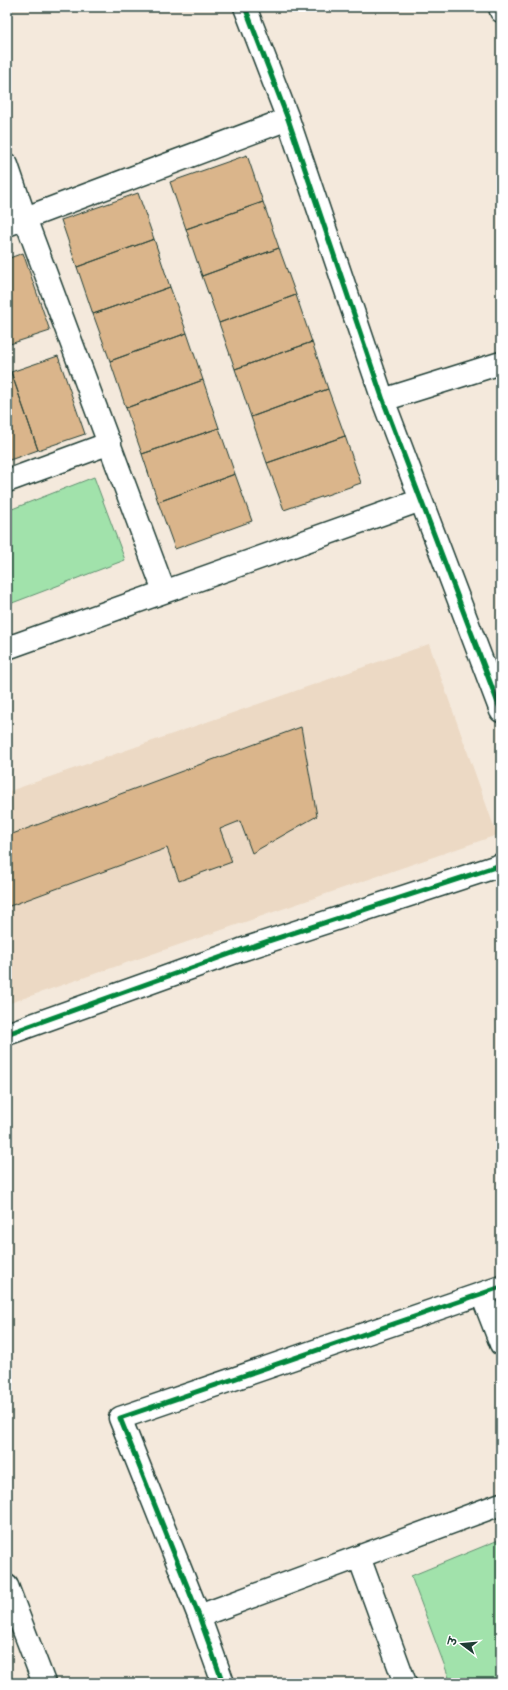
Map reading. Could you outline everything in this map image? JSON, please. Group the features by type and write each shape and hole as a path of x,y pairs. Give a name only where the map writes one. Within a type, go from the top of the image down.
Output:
{"street":[{"path":"245,7 288,120 383,400 501,711"},
{"path":"500,7 501,11"},
{"path":"16,222 288,120"},
{"path":"7,165 16,222 110,443 164,591"},
{"path":"383,400 501,363"},
{"path":"7,481 110,443"},
{"path":"7,648 421,500"},
{"path":"7,1034 241,950 501,865"},
{"path":"223,1683 199,1616 120,1418 492,1291 501,1344"},
{"path":"199,1616 501,1504"},
{"path":"359,1557 405,1683"},
{"path":"7,1586 44,1683"}],"shaded area":[{"path":"429,644 497,835 7,1004 7,792"}],"green space":[{"path":"94,477 125,560 7,605 7,511"},
{"path":"501,1539 501,1683 451,1683 411,1576"}],"building":[{"path":"247,155 263,202 186,229 170,182"},
{"path":"138,193 154,239 77,267 61,220"},
{"path":"263,202 279,248 202,276 186,229"},
{"path":"154,239 170,287 93,314 77,267"},
{"path":"279,248 296,295 219,323 202,276"},
{"path":"23,253 50,331 7,345 7,259"},
{"path":"170,287 187,333 110,361 93,314"},
{"path":"296,295 312,342 235,369 219,323"},
{"path":"187,333 203,380 126,408 110,361"},
{"path":"312,342 328,389 251,417 235,369"},
{"path":"58,356 85,434 38,450 11,372"},
{"path":"11,372 38,450 7,461 7,374"},
{"path":"203,380 219,428 142,454 126,408"},
{"path":"328,389 345,436 267,463 251,417"},
{"path":"219,428 235,474 158,502 142,454"},
{"path":"345,436 361,483 284,510 267,463"},
{"path":"235,474 252,521 175,549 158,502"},
{"path":"301,727 317,816 252,853 240,821 220,829 232,862 179,881 167,848 7,907 7,836"}],"cycle path":[{"path":"245,7 288,119 383,400 501,711"},
{"path":"7,1034 241,950 501,865"},
{"path":"223,1683 199,1616 120,1418 501,1287"}]}
